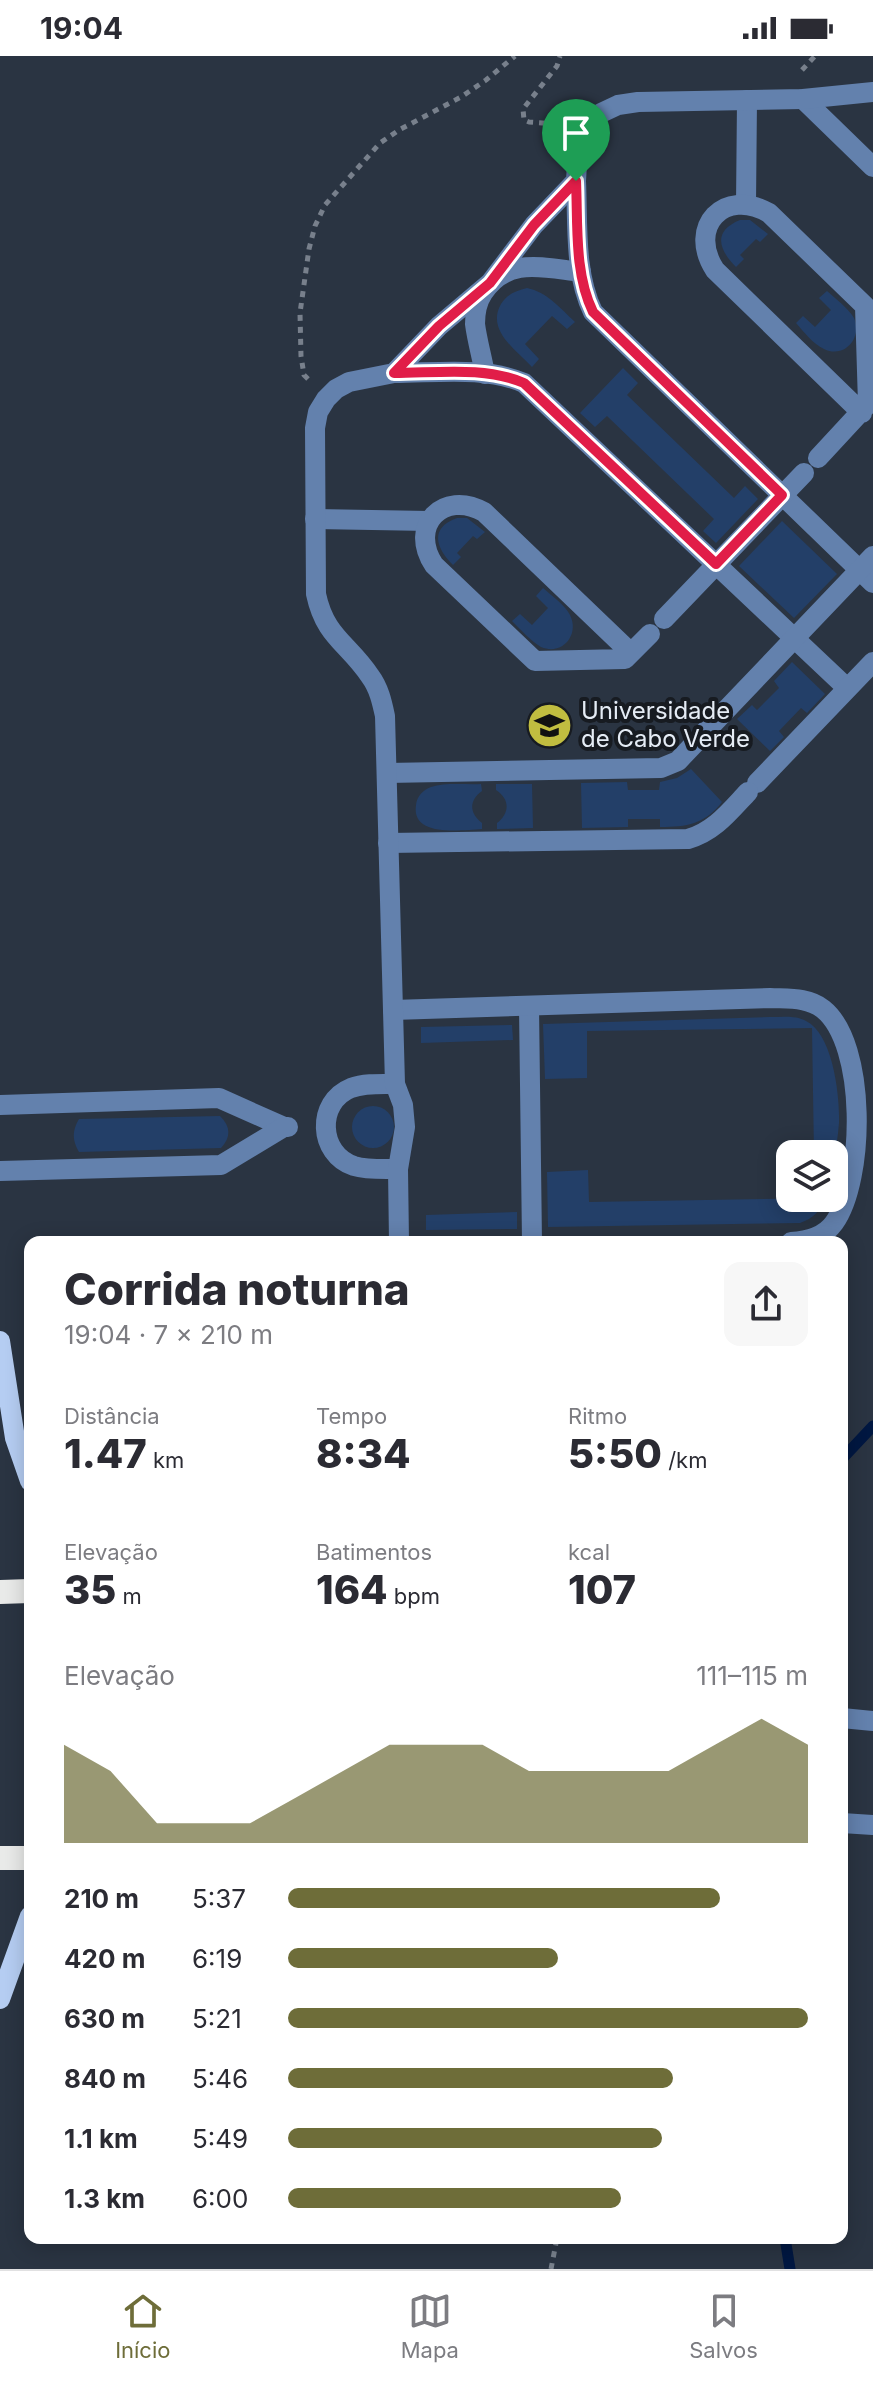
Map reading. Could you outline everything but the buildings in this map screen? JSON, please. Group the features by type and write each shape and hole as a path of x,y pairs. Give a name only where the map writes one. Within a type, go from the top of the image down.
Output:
{"highway":[{"path":"0,1592 24,1591"},
{"path":"0,1858 24,1858"}],"main road":[{"path":"0,1341 15,1438 24,1464"},
{"path":"0,1999 24,1933"}],"street":[{"path":"387,773 661,768 678,761 794,640 869,570 782,495 593,312 584,294 581,272 576,181 578,147 585,127 601,113 618,105 803,99 873,92"},
{"path":"803,99 873,167"},
{"path":"746,204 747,100"},
{"path":"485,374 475,321 478,300 534,225 576,181"},
{"path":"631,653 484,512 471,505 455,503 440,509 429,521 424,537 426,553 434,565 535,661 625,659 631,653 657,626 782,495 862,413 868,404 865,306 769,213 755,205 738,203 722,210 709,222 704,239 706,256 715,270 862,413"},
{"path":"394,373 439,326 506,271 527,266 581,272"},
{"path":"399,1236 398,1169 405,1127 403,1105 395,1084 385,716 381,696 372,678 330,631 316,594 315,428 318,412 326,399 349,382 394,373 485,374 507,376 524,383 847,688"},
{"path":"315,519 429,521"},
{"path":"388,843 688,839 702,836 873,662"},
{"path":"393,1010 770,998 810,1001 834,1020 845,1042 865,1125 843,1206 834,1224 818,1236"},
{"path":"529,1006 532,1236"},
{"path":"395,1084 364,1085 341,1094 332,1103 325,1127 333,1152 343,1161 355,1167 398,1169"},
{"path":"0,1105 219,1098 291,1127 325,1127"},
{"path":"0,1171 221,1165 291,1127"},
{"path":"848,1719 873,1721"},
{"path":"848,1823 873,1825"}],"path":[{"path":"326,399 304,375 300,313 309,249 325,205 380,143 461,97 515,56"},
{"path":"560,56 557,66 523,109 524,120 585,127"},
{"path":"551,2269 556,2244"}],"shaded area":[{"path":"740,220 750,220 768,234 760,242 756,239 740,255 744,259 736,267 725,254 721,241 725,229"},
{"path":"527,288 547,297 575,322 567,329 552,316 525,344 539,359 532,367 505,339 497,322 497,313 503,301 512,293"},
{"path":"827,291 849,311 856,325 850,345 838,351 820,347 796,323 803,316 815,327 831,310 819,298"},
{"path":"623,368 638,383 627,395 734,498 745,486 758,499 716,543 703,531 714,519 607,416 595,427 580,413"},
{"path":"457,518 467,518 485,532 477,539 473,536 457,553 461,557 453,565 438,539 442,527"},
{"path":"782,521 837,574 794,618 739,566"},
{"path":"543,588 565,608 572,622 571,636 556,649 541,647 512,621 520,614 532,625 548,608 536,596"},
{"path":"792,662 825,694 807,713 801,708 779,731 784,737 770,751 737,719 752,705 757,710 779,688 774,681"},
{"path":"691,769 722,802 702,820 687,825 660,827 660,819 628,819 628,827 582,828 581,783 627,782 628,790 659,790 660,782 677,778"},
{"path":"481,784 482,791 472,807 482,823 482,829 440,830 421,823 416,805 428,788"},
{"path":"496,784 532,784 533,828 497,829 507,806 496,790"},
{"path":"802,1019 815,1028 829,1052 838,1098 837,1140 814,1140 812,1028 587,1031 587,1078 545,1079 543,1024"},
{"path":"512,1025 513,1040 421,1043 421,1027"},
{"path":"373,1106 388,1112 394,1127 388,1142 373,1148 358,1142 352,1127 358,1112"},
{"path":"220,1116 228,1132 221,1148 79,1152 74,1139 79,1119"},
{"path":"588,1170 589,1202 776,1199 776,1212 817,1212 800,1223 548,1227 547,1172"},
{"path":"517,1212 517,1229 426,1230 426,1215"}],"waterway":[{"path":"848,1453 873,1426"},
{"path":"786,2244 790,2269"}],"place":[{"name":"Universidade de Cabo Verde","path":"550,725"}],"route":[{"path":"576,181 581,272 584,294 593,312 782,495 716,564 524,383 507,376 485,374 394,373 439,326 490,283 534,225 576,181"}]}
